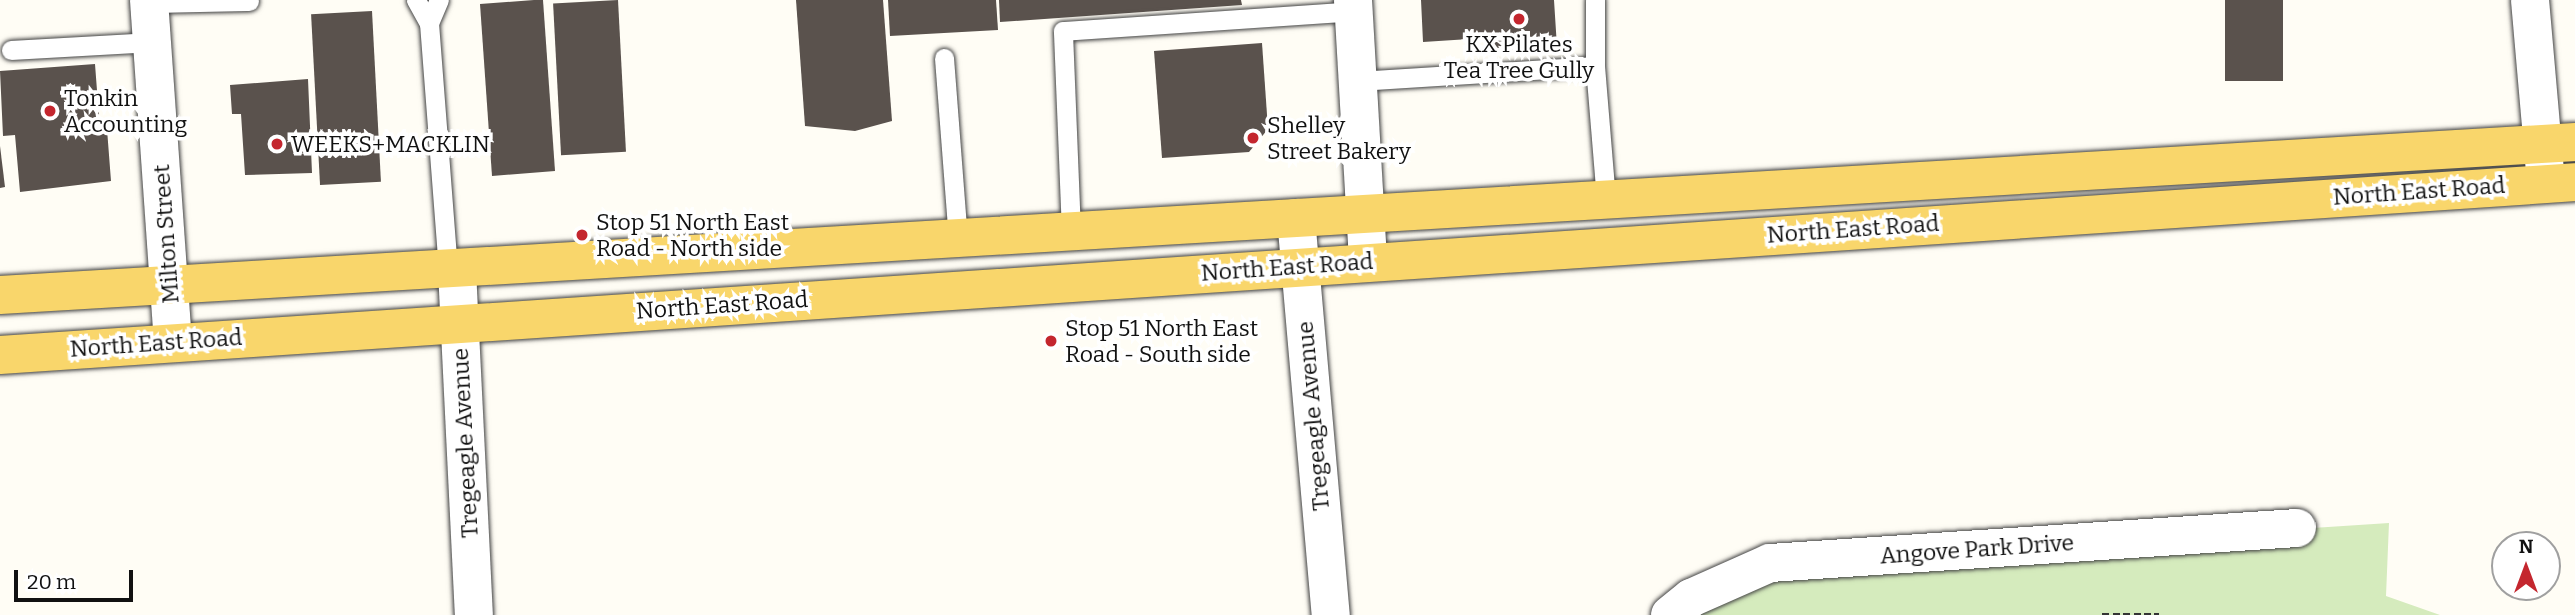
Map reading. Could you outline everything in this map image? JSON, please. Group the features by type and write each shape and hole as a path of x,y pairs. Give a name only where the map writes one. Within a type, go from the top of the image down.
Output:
{"main road":[{"name":"North East Road","path":"0,295 452,270 2559,141"},
{"name":"North East Road","path":"0,355 2561,182"}],"street":[{"path":"2530,0 2559,141 2561,182"},
{"name":"Milton Street","path":"149,2 173,342"},
{"path":"1353,5 1368,214 1368,261"},
{"name":"Tregeagle Avenue","path":"1296,218 1331,615"},
{"name":"Tregeagle Avenue","path":"452,270 460,323 474,615"},
{"name":"Angove Park Drive","path":"1670,615 1691,598 1770,563 2297,527"}],"lane":[{"path":"416,0 429,23 452,270"},
{"path":"429,23 439,0"},
{"path":"1595,0 1595,66 1606,199"},
{"path":"149,2 249,1"},
{"path":"1071,232 1063,31 1353,5"},
{"path":"11,50 152,42"},
{"path":"944,58 958,239"},
{"path":"1359,81 1595,66"}],"path":[{"path":"2102,615 2159,615"}],"green space":[{"path":"2389,523 2386,596 2440,615 1670,615 1770,563"}],"building":[{"path":"543,0 555,171 492,176 480,4"},
{"path":"618,0 626,152 561,155 553,3"},
{"path":"796,0 883,0 892,121 855,131 805,126"},
{"path":"888,0 996,0 998,30 890,36"},
{"path":"999,0 1241,0 1242,5 1000,22"},
{"path":"1421,0 1554,0 1557,47 1485,51 1485,38 1423,42"},
{"path":"2225,0 2283,0 2283,81 2225,81"},
{"path":"372,11 381,182 320,185 311,14"},
{"path":"1262,43 1268,129 1249,152 1162,158 1154,51"},
{"name":"Tonkin Accounting","path":"95,64 100,130 107,129 111,181 20,192 15,135 3,136 0,71"},
{"name":"WEEKS+MACKLIN","path":"308,79 312,173 245,175 241,114 232,114 230,85"},
{"path":"0,146 5,187 0,188"}],"place":[{"name":"KX Pilates Tea Tree Gully","path":"1519,19"},
{"name":"Tonkin Accounting","path":"50,111"},
{"name":"Shelley Street Bakery","path":"1253,138"},
{"name":"WEEKS+MACKLIN","path":"277,144"},
{"name":"Stop 51 North East Road - North side","path":"582,235"},
{"name":"Stop 51 North East Road - South side","path":"1051,341"}]}
